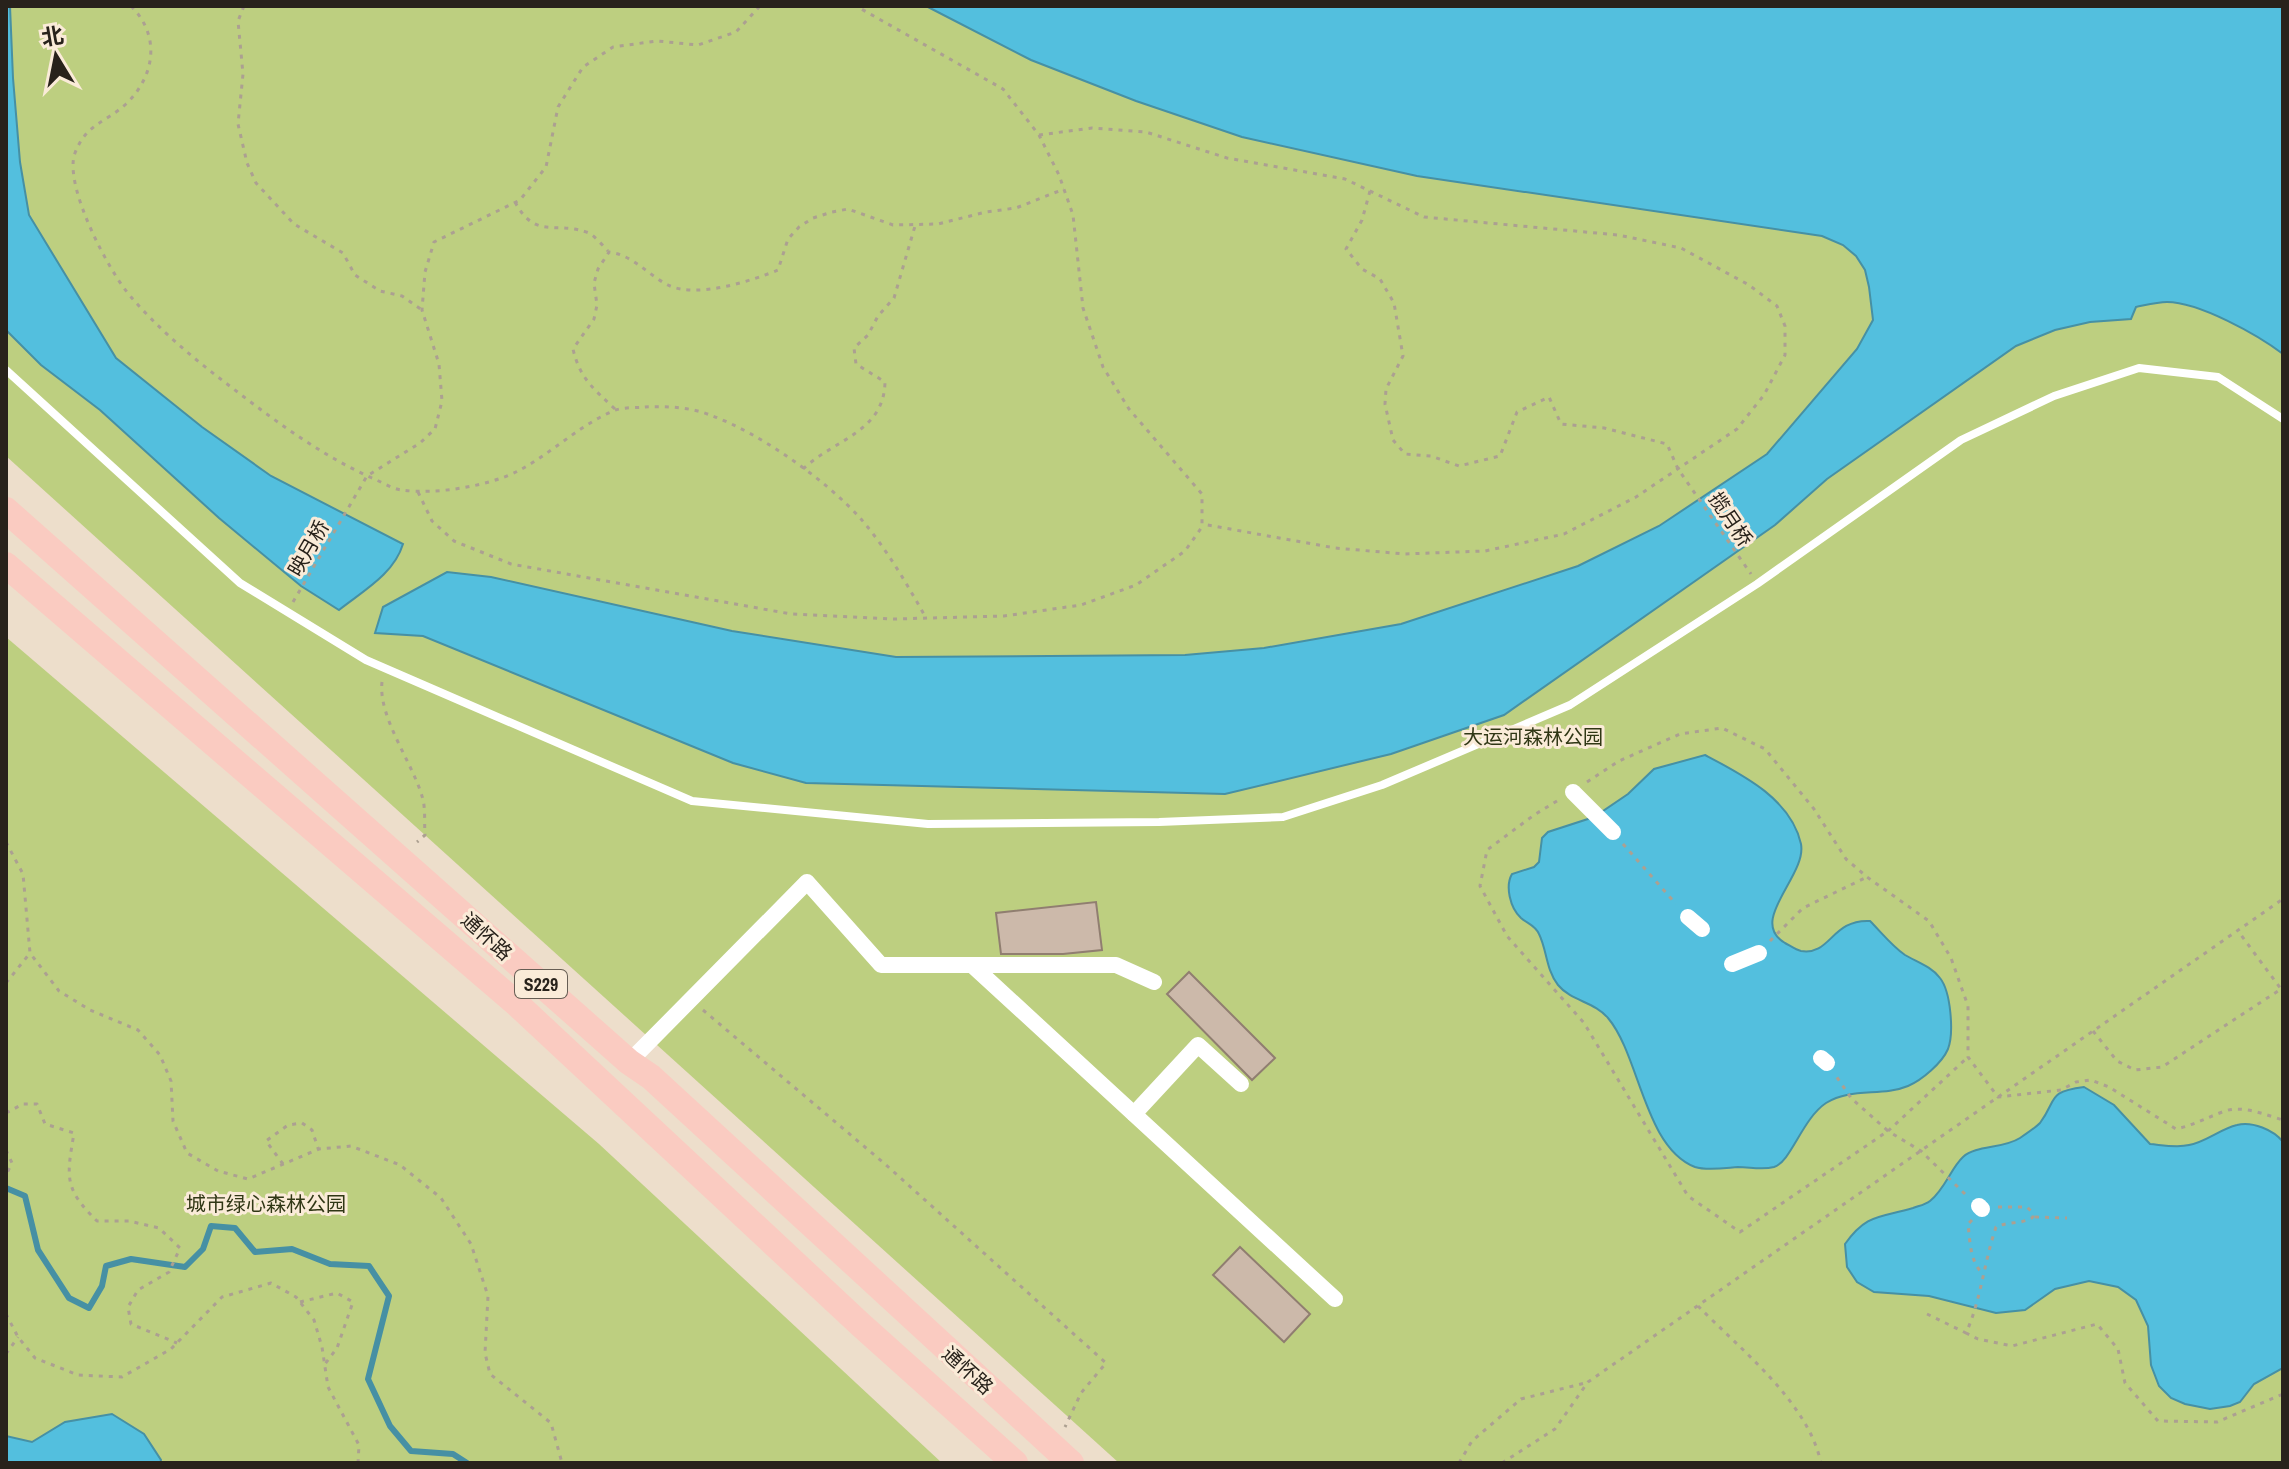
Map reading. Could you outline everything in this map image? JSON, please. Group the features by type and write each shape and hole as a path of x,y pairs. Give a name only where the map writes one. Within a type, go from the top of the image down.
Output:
{"main road":[{"name":"通怀路","path":"6,510 629,1062 651,1077 1063,1456"},
{"name":"通怀路","path":"6,565 518,1005 861,1325 1015,1463"}],"street":[{"path":"1573,792 1613,832"},
{"path":"629,1062 807,882 881,965 1116,965 1154,982"},
{"path":"1688,917 1702,929"},
{"path":"1732,964 1759,953"},
{"path":"972,965 1335,1299"},
{"path":"1134,1114 1198,1045 1241,1084"}],"lane":[{"path":"6,370 240,583 366,660 692,801 928,824 1159,822 1283,817 1382,785 1570,705 1757,584 1961,440 2054,396 2139,368 2218,377 2283,419"}],"path":[{"path":"131,6 140,14 153,46 147,77 126,104 86,131 73,156 74,185 88,226 128,294 162,329 215,375 291,431 367,476 398,490 418,492 470,487 518,471 615,409 668,406 708,414 750,433 829,487 862,521 927,618"},
{"path":"244,6 238,21 243,74 238,124 256,183 294,224 343,253 355,275 380,291 402,296 422,310"},
{"path":"367,476 420,443 435,429 442,401 439,364 422,310 425,272 434,242 520,200 546,167 558,107 583,67 613,47 657,41 698,45 736,32 760,6"},
{"path":"418,492 432,521 454,541 511,564 791,614 894,619 1004,616 1081,605 1136,585 1185,551 1202,524 1202,494 1129,409 1103,367 1083,308 1073,215 1039,135 1003,89 856,6"},
{"path":"1039,135 1092,128 1146,132 1227,158 1345,179 1424,217 1618,235 1681,248 1749,285 1777,306 1785,326 1785,355 1764,395 1737,429 1636,497 1564,534 1485,551 1405,554 1335,548 1202,524"},
{"path":"515,202 522,215 533,225 592,234 609,252 622,253 670,287 690,289 739,283 778,270 788,239 799,227 813,218 832,212 848,209 893,225 938,224 1016,208 1064,189"},
{"name":"揽月桥","path":"1370,191 1362,220 1346,249 1362,269 1380,279 1394,303 1403,356 1386,389 1385,404 1393,440 1405,454 1431,456 1459,466 1500,456 1517,412 1549,397 1561,424 1618,431 1667,444 1678,469 1748,569"},
{"path":"803,469 820,454 872,421 885,400 885,382 856,364 854,348 868,335 878,316 894,298 915,226"},
{"path":"609,252 598,269 594,283 597,305 594,319 573,349 576,361 591,387 615,409"},
{"name":"映月桥","path":"293,603 367,476"},
{"path":"384,667 381,689 389,718 423,798 425,835 400,859"},
{"path":"1613,832 1688,917"},
{"path":"6,842 23,874 30,953 59,991 90,1010 138,1030 160,1055 171,1081 173,1121 187,1153 218,1171 248,1179 319,1149 351,1146 400,1165 441,1198 471,1244 488,1296 485,1353 490,1374 551,1423 562,1463"},
{"path":"1779,933 1803,908 1867,877"},
{"path":"1502,1463 1555,1429 1588,1382 2283,899"},
{"path":"2093,1031 2117,1061 2135,1070 2162,1067 2282,991 2238,931"},
{"path":"6,983 30,953"},
{"path":"691,1000 885,1164 1106,1363 1081,1393 1063,1456"},
{"path":"1888,1131 1968,1057"},
{"path":"1824,1060 1851,1098 1888,1131 1921,1151 1981,1207 2027,1207 2033,1217"},
{"path":"1998,1097 2061,1090 2076,1082 2091,1080 2109,1087 2176,1129 2229,1110 2249,1110 2283,1120"},
{"path":"6,1113 23,1104 37,1104 45,1124 74,1133 68,1170 75,1200 97,1221 129,1221 159,1228 180,1248 169,1272 138,1290 128,1307 131,1324 177,1343"},
{"path":"283,1164 266,1141 288,1125 302,1123 312,1130 319,1149"},
{"path":"6,1150 12,1163 6,1175"},
{"path":"1981,1207 1968,1224 1974,1262 1982,1273"},
{"path":"1966,1333 1975,1315 1982,1273 1996,1227 2033,1217 2067,1218"},
{"path":"6,1314 18,1337 35,1358 78,1375 122,1377 171,1349 222,1297 271,1283 296,1297 314,1320 328,1387 359,1445 358,1463"},
{"path":"300,1302 337,1293 353,1302 337,1348 324,1365"},
{"path":"1698,1306 1798,1408 1818,1448 1821,1463"},
{"path":"1927,1314 1978,1339 2012,1346 2097,1324 2118,1349 2125,1383 2158,1421 2217,1422 2283,1394"},
{"path":"6,1354 7,1348 18,1337"},
{"path":"1459,1463 1472,1441 1521,1399 1588,1382"}],"green space":[{"name":"大运河森林公园","path":"6,6 2283,6 2283,1463 1119,1463 6,456"},
{"name":"城市绿心森林公园","path":"6,637 599,1144 942,1463 6,1463"}],"water":[{"path":"6,6 10,6 20,162 29,215 116,358 202,427 271,476 403,544 399,555 385,573 339,610 301,586 219,518 100,410 41,365 6,330"},
{"path":"926,6 2283,6 2283,354 2244,329 2211,313 2167,302 2136,307 2131,319 2090,322 2055,330 2016,346 1827,479 1775,525 1504,715 1391,754 1225,794 806,783 733,763 423,636 375,633 383,607 447,572 491,577 732,631 896,657 1185,655 1264,648 1401,624 1578,566 1659,526 1767,454 1857,349 1873,320 1865,270 1856,256 1843,245 1822,236 1417,176 1242,137 1136,101 1031,60"},
{"path":"1705,755 1764,790 1796,828 1801,844 1800,857 1775,910 1772,923 1775,934 1797,950 1811,951 1847,926 1870,921 1905,955 1937,974 1944,984 1949,1002 1951,1033 1948,1049 1931,1070 1898,1089 1856,1093 1826,1103 1810,1119 1786,1157 1770,1168 1700,1168 1678,1156 1664,1141 1653,1121 1619,1034 1603,1013 1569,995 1558,985 1551,973 1542,940 1537,931 1517,914 1510,897 1512,874 1534,867 1539,862 1542,838 1548,832 1594,817 1628,794 1654,769"},
{"path":"2084,1087 2114,1105 2150,1144 2189,1145 2243,1124 2262,1128 2283,1142 2283,1368 2254,1384 2240,1402 2210,1409 2171,1398 2159,1386 2151,1365 2148,1326 2136,1300 2118,1287 2089,1281 2055,1289 2025,1310 1996,1313 1929,1296 1874,1292 1857,1282 1847,1267 1845,1244 1860,1227 1875,1218 1928,1202 1968,1153 2020,1138 2040,1123 2058,1094"},
{"path":"112,1414 144,1434 160,1463 6,1463 6,1436 32,1442 65,1422"}],"building":[{"path":"1096,902 1102,950 1063,954 1001,954 996,913"},
{"path":"1189,972 1275,1058 1252,1080 1167,994"},
{"path":"1240,1247 1310,1314 1284,1342 1213,1275"}],"waterway":[{"path":"6,1188 25,1196 38,1250 69,1298 89,1308 102,1286 106,1266 131,1259 185,1267 203,1249 211,1226 235,1228 255,1252 292,1249 330,1264 369,1266 389,1296 368,1379 390,1426 411,1451 453,1454 467,1463"}]}
